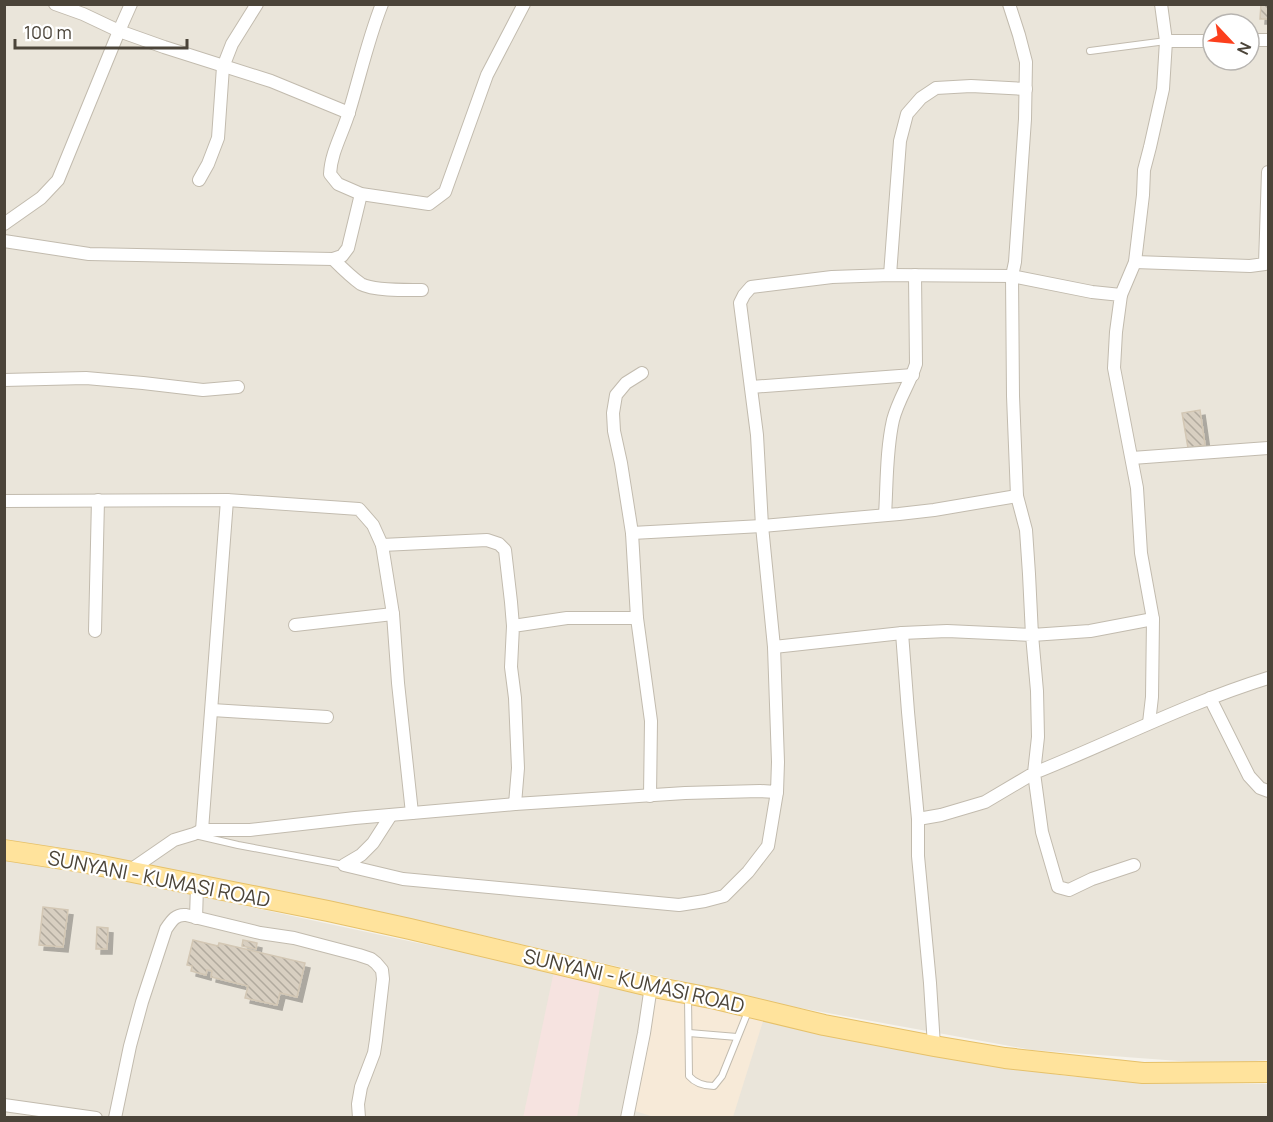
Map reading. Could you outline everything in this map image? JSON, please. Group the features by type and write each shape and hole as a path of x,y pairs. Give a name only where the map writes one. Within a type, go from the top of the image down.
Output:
{"main road":[{"name":"SUNYANI - KUMASI ROAD","path":"4,850 129,871 410,929 824,1025 934,1046 1005,1058 1143,1073 1269,1072"}],"street":[{"path":"55,4 119,31 271,81 349,113"},
{"path":"4,224 40,198 58,180 131,4"},
{"path":"199,180 218,138 223,67 232,44 257,4"},
{"path":"382,4 349,113 330,162 330,174 338,184 361,194 429,204 446,192 487,75 524,4"},
{"path":"1009,4 1026,62 1025,119 1015,262 1012,276 1013,396 1017,496 1026,530 1037,691 1038,737 1034,773 1042,832 1058,887 1069,890 1092,879 1134,865"},
{"path":"1149,723 1152,697 1153,620 1142,552 1137,488 1114,368 1121,295 1135,262 1144,170 1163,89 1166,42 1161,4"},
{"path":"1166,42 1201,41"},
{"path":"890,275 900,141 907,114 921,98 936,88 971,86 1026,89"},
{"path":"1135,262 1267,265 1269,172"},
{"path":"4,241 89,254 333,259 342,256 348,248 361,194"},
{"path":"333,259 364,285 397,290 422,290"},
{"path":"344,865 403,879 679,905 724,896 748,872 768,846 777,792 778,762 774,647 762,526 758,435 740,303 744,295 751,287 832,277 915,275 1012,276 1092,292 1121,295"},
{"path":"885,515 890,441 894,418 916,364 915,275"},
{"path":"642,373 626,383 616,395 614,431 632,533 637,618 651,721 650,796"},
{"path":"751,387 913,375"},
{"path":"4,380 86,378 203,390 238,387"},
{"path":"1132,458 1269,448"},
{"path":"632,533 762,526 885,515 934,510 1017,496"},
{"path":"95,631 98,500"},
{"path":"198,832 212,710 227,500"},
{"path":"4,501 227,500 359,509 373,525 382,545 393,614 412,813"},
{"path":"382,545 487,540 498,544 505,550 513,626 511,667 515,698 518,768 514,804"},
{"path":"295,625 393,614"},
{"path":"513,626 567,618 637,618"},
{"path":"774,647 902,633 947,631 1032,635 1090,631 1153,620"},
{"path":"902,633 934,1046"},
{"path":"918,819 985,802 1034,773 1210,698 1269,678"},
{"path":"1210,698 1249,776 1260,788 1269,791"},
{"path":"212,710 327,717"},
{"path":"129,871 174,840 198,832 250,830 391,814 686,792 777,792"},
{"path":"344,865 361,855 373,843 391,814"},
{"path":"196,918 197,886"},
{"path":"115,1118 130,1046 166,929 172,919 186,915 260,933 294,938 359,955 371,959 382,970 383,979 374,1053 361,1087 358,1104 359,1118"},
{"path":"627,1118 651,986"},
{"path":"4,1105 96,1118"}],"lane":[{"path":"1090,51 1166,42"},
{"path":"198,832 238,845 344,865"},
{"path":"688,994 689,1076 698,1083 710,1086 714,1086 722,1076 749,1007"},
{"path":"689,1033 737,1037"}],"shaded area":[{"path":"4,5 1268,5 1268,1060 1219,1064 1032,1050 789,1006 477,934 121,861 5,843"},
{"path":"4,858 110,877 630,986 892,1048 1066,1076 1182,1083 1268,1084 1268,1117 5,1117"},
{"path":"554,971 601,981 577,1117 523,1118"},
{"path":"657,993 764,1018 733,1117 654,1117 635,1111"}],"building":[{"path":"1261,4 1268,4 1268,19 1261,19"},
{"path":"1200,410 1205,445 1188,448 1182,413"},
{"path":"43,907 68,910 63,947 39,945"},
{"path":"97,927 108,928 107,949 96,949"},
{"path":"193,940 218,946 219,943 305,963 297,997 280,993 277,1005 245,998 248,986 211,977 212,971 207,970 206,975 191,971 192,966 187,965"},
{"path":"243,940 257,943 256,949 242,946"}]}
